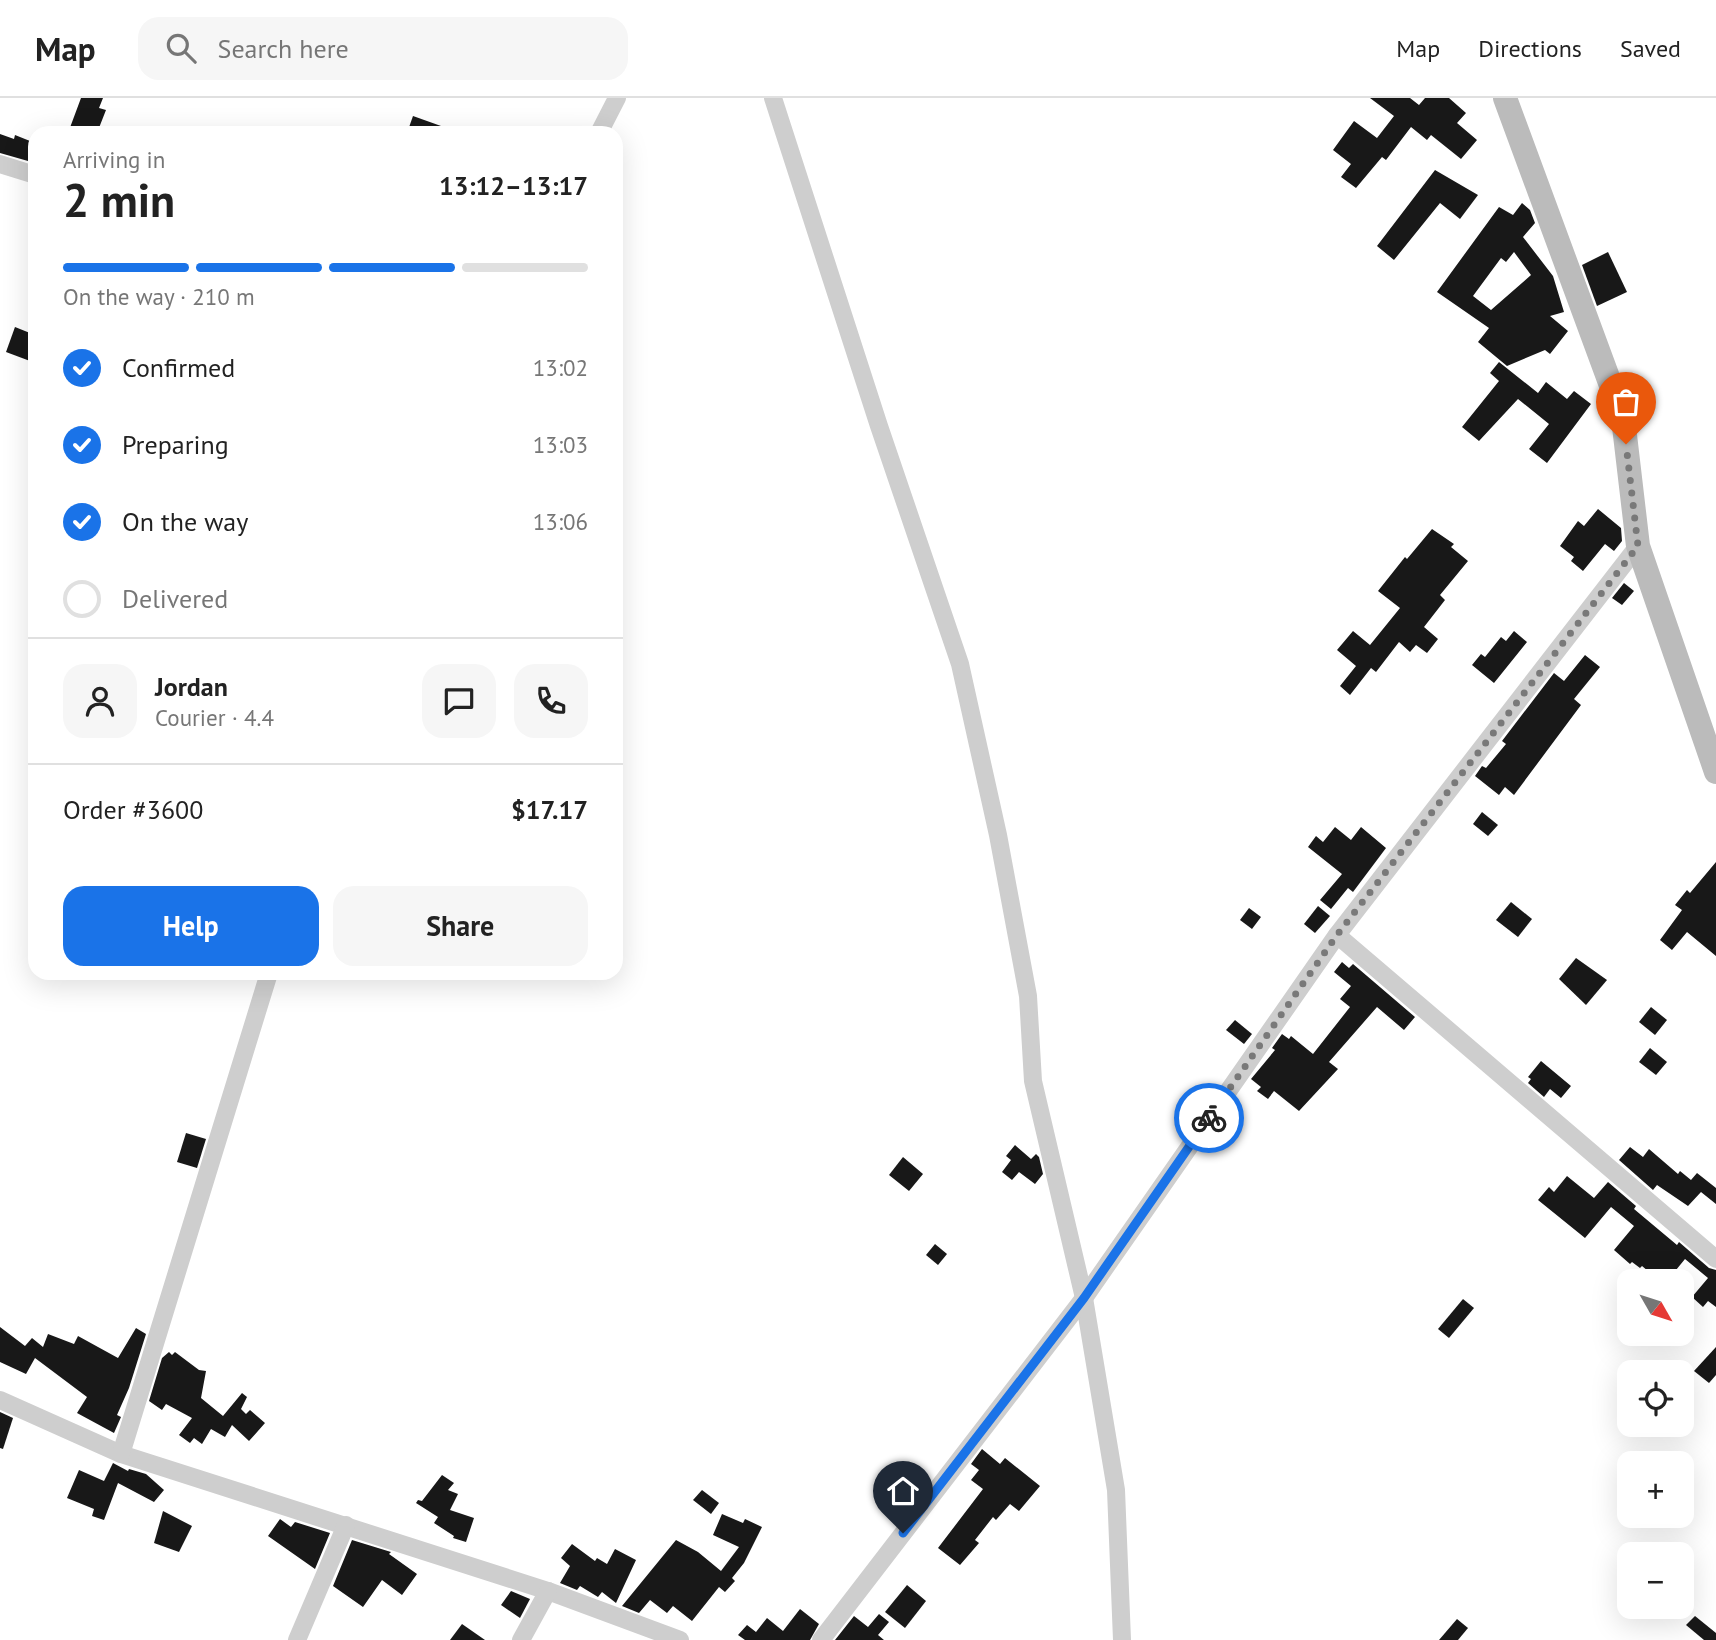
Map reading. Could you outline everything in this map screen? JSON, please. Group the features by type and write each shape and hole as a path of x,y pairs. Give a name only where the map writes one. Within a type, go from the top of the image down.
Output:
{"street":[{"path":"603,126 617,98"},
{"path":"773,98 878,426 960,664 998,835 1028,996 1033,1081 1084,1298 1116,1490 1122,1640"},
{"path":"1505,98 1623,418 1638,546 1716,772"},
{"path":"0,164 28,173"},
{"path":"821,1640 1084,1298 1337,935 1638,546"},
{"path":"1337,935 1716,1259"},
{"path":"121,1454 267,980"},
{"path":"0,1400 121,1454 548,1591 680,1640"},
{"path":"297,1640 346,1525"},
{"path":"521,1640 548,1591"}],"building":[{"path":"81,98 103,98 99,108 106,110 100,126 71,126"},
{"path":"1370,98 1410,98 1419,105 1425,98 1449,98 1466,113 1457,123 1477,140 1461,159 1431,135 1427,140 1411,127 1386,160 1382,157 1356,188 1341,177 1351,164 1333,150 1354,121 1377,138 1394,116"},
{"path":"413,116 441,126 409,126"},
{"path":"0,134 14,139 15,135 28,140 28,161 0,153"},
{"path":"1435,170 1478,195 1460,219 1440,203 1394,260 1377,246"},
{"path":"1522,203 1530,210 1535,223 1523,237 1553,276 1564,312 1550,316 1568,331 1550,354 1545,350 1507,366 1478,342 1489,328 1437,292 1499,207 1513,215","holes":["1514,252 1531,275 1491,310 1473,296 1501,258 1506,262"]},
{"path":"1608,252 1627,292 1597,306 1582,265"},
{"path":"15,327 28,332 28,360 6,352"},
{"path":"1499,362 1538,393 1546,382 1567,399 1574,391 1591,404 1547,463 1529,449 1549,424 1518,399 1479,441 1462,427 1499,381 1490,373"},
{"path":"1598,509 1621,528 1622,541 1614,551 1605,544 1583,571 1571,561 1574,557 1560,546 1578,521 1584,526"},
{"path":"1432,529 1454,544 1451,547 1468,561 1440,595 1445,600 1424,627 1438,639 1427,653 1416,645 1410,652 1399,642 1376,672 1371,668 1350,695 1340,686 1356,666 1337,650 1353,631 1370,645 1400,608 1378,591"},
{"path":"1624,583 1634,591 1622,605 1612,598"},
{"path":"1514,631 1527,642 1494,683 1472,665 1481,654 1485,657 1501,637 1506,641"},
{"path":"1585,655 1600,667 1574,699 1581,705 1514,795 1505,787 1499,795 1475,776 1482,766 1486,768 1506,744 1502,741 1554,673 1564,681"},
{"path":"1482,812 1498,825 1488,836 1473,824"},
{"path":"1335,827 1351,840 1361,827 1386,848 1353,892 1348,888 1331,909 1320,900 1342,874 1308,847 1316,836 1323,842"},
{"path":"1716,862 1716,956 1687,932 1672,950 1660,940 1682,910 1675,905 1687,890 1690,893"},
{"path":"1511,902 1532,919 1518,937 1496,920"},
{"path":"1318,906 1330,916 1315,933 1304,924"},
{"path":"1249,908 1261,917 1252,929 1240,920"},
{"path":"1576,958 1607,980 1586,1005 1559,979"},
{"path":"1342,962 1349,968 1353,964 1415,1017 1404,1030 1377,1007 1329,1062 1338,1069 1299,1111 1274,1091 1268,1099 1257,1091 1261,1087 1251,1079 1275,1050 1272,1048 1282,1034 1289,1039 1291,1036 1313,1054 1350,1007 1340,999 1351,986 1334,972"},
{"path":"1651,1007 1667,1020 1655,1035 1639,1022"},
{"path":"1235,1020 1252,1034 1244,1044 1226,1030"},
{"path":"1650,1048 1667,1062 1656,1075 1639,1062"},
{"path":"1541,1061 1571,1086 1561,1098 1550,1089 1544,1097 1528,1083 1531,1079 1528,1077"},
{"path":"186,1133 206,1139 197,1168 177,1162"},
{"path":"1015,1145 1031,1159 1036,1154 1039,1157 1043,1174 1035,1184 1019,1172 1012,1180 1002,1172 1011,1160 1006,1156"},
{"path":"1630,1147 1643,1157 1649,1149 1678,1174 1680,1171 1691,1180 1697,1173 1716,1188 1716,1204 1701,1192 1688,1206 1657,1185 1653,1190 1619,1160"},
{"path":"903,1157 923,1174 909,1191 889,1175"},
{"path":"1567,1176 1594,1198 1608,1182 1636,1206 1634,1209 1677,1245 1679,1242 1709,1268 1716,1270 1716,1307 1708,1301 1703,1307 1694,1299 1694,1295 1708,1278 1685,1259 1677,1269 1646,1269 1632,1262 1630,1264 1614,1250 1634,1226 1611,1207 1585,1238 1538,1200 1549,1187 1554,1192"},
{"path":"935,1244 947,1254 938,1265 926,1255"},
{"path":"1463,1299 1474,1308 1449,1338 1438,1329"},
{"path":"0,1327 25,1346 32,1338 43,1347 48,1334 74,1344 78,1336 118,1358 136,1328 146,1334 129,1388 117,1415 121,1417 114,1433 77,1413 87,1397 35,1358 26,1374 0,1362"},
{"path":"1716,1347 1716,1375 1709,1383 1694,1371"},
{"path":"169,1352 172,1355 175,1352 199,1370 206,1371 201,1398 223,1416 242,1393 247,1397 241,1409 246,1414 250,1410 265,1423 249,1441 232,1425 225,1437 211,1429 202,1444 194,1438 190,1443 179,1435 192,1418 166,1404 162,1410 149,1401 162,1358"},
{"path":"0,1412 13,1418 3,1449 0,1448"},
{"path":"982,1449 1000,1464 1005,1458 1040,1486 1019,1511 1010,1504 996,1520 993,1517 975,1540 979,1543 960,1565 938,1548 983,1489 971,1480 979,1470 971,1464"},
{"path":"113,1463 128,1471 129,1469 146,1474 164,1490 154,1502 118,1483 104,1520 92,1516 94,1509 67,1498 79,1470 104,1481"},
{"path":"442,1475 454,1483 448,1490 458,1494 450,1510 474,1518 466,1542 453,1538 454,1536 434,1523 438,1517 416,1503 418,1500 422,1501"},
{"path":"702,1490 719,1503 711,1514 693,1500"},
{"path":"163,1511 192,1526 179,1552 154,1543"},
{"path":"722,1514 743,1523 745,1519 762,1527 744,1563 732,1578 735,1581 725,1592 719,1587 692,1621 673,1606 667,1613 650,1600 639,1613 622,1606 676,1540 698,1552 721,1571 739,1547 713,1535"},
{"path":"280,1519 291,1527 295,1522 330,1533 315,1569 268,1536"},
{"path":"352,1540 391,1552 389,1554 417,1574 402,1595 382,1580 363,1607 333,1586"},
{"path":"572,1544 595,1561 597,1558 607,1564 615,1549 636,1560 616,1603 602,1592 598,1597 580,1586 577,1590 560,1583 570,1566 561,1558"},
{"path":"907,1585 926,1601 905,1628 885,1612"},
{"path":"511,1591 530,1599 520,1618 501,1605"},
{"path":"800,1609 819,1624 810,1640 745,1640 738,1635 747,1625 756,1632 767,1618 783,1631"},
{"path":"879,1614 889,1622 878,1635 884,1640 835,1640 854,1616 868,1627"},
{"path":"1694,1617 1716,1633 1716,1640 1704,1640 1686,1625"},
{"path":"1457,1619 1468,1628 1458,1640 1439,1640"},
{"path":"462,1624 485,1640 450,1640"}],"way so far":[{"path":"1209,1118 1337,935 1638,546 1626,444"}],"route":[{"path":"903,1533 1084,1298 1209,1118"}]}
